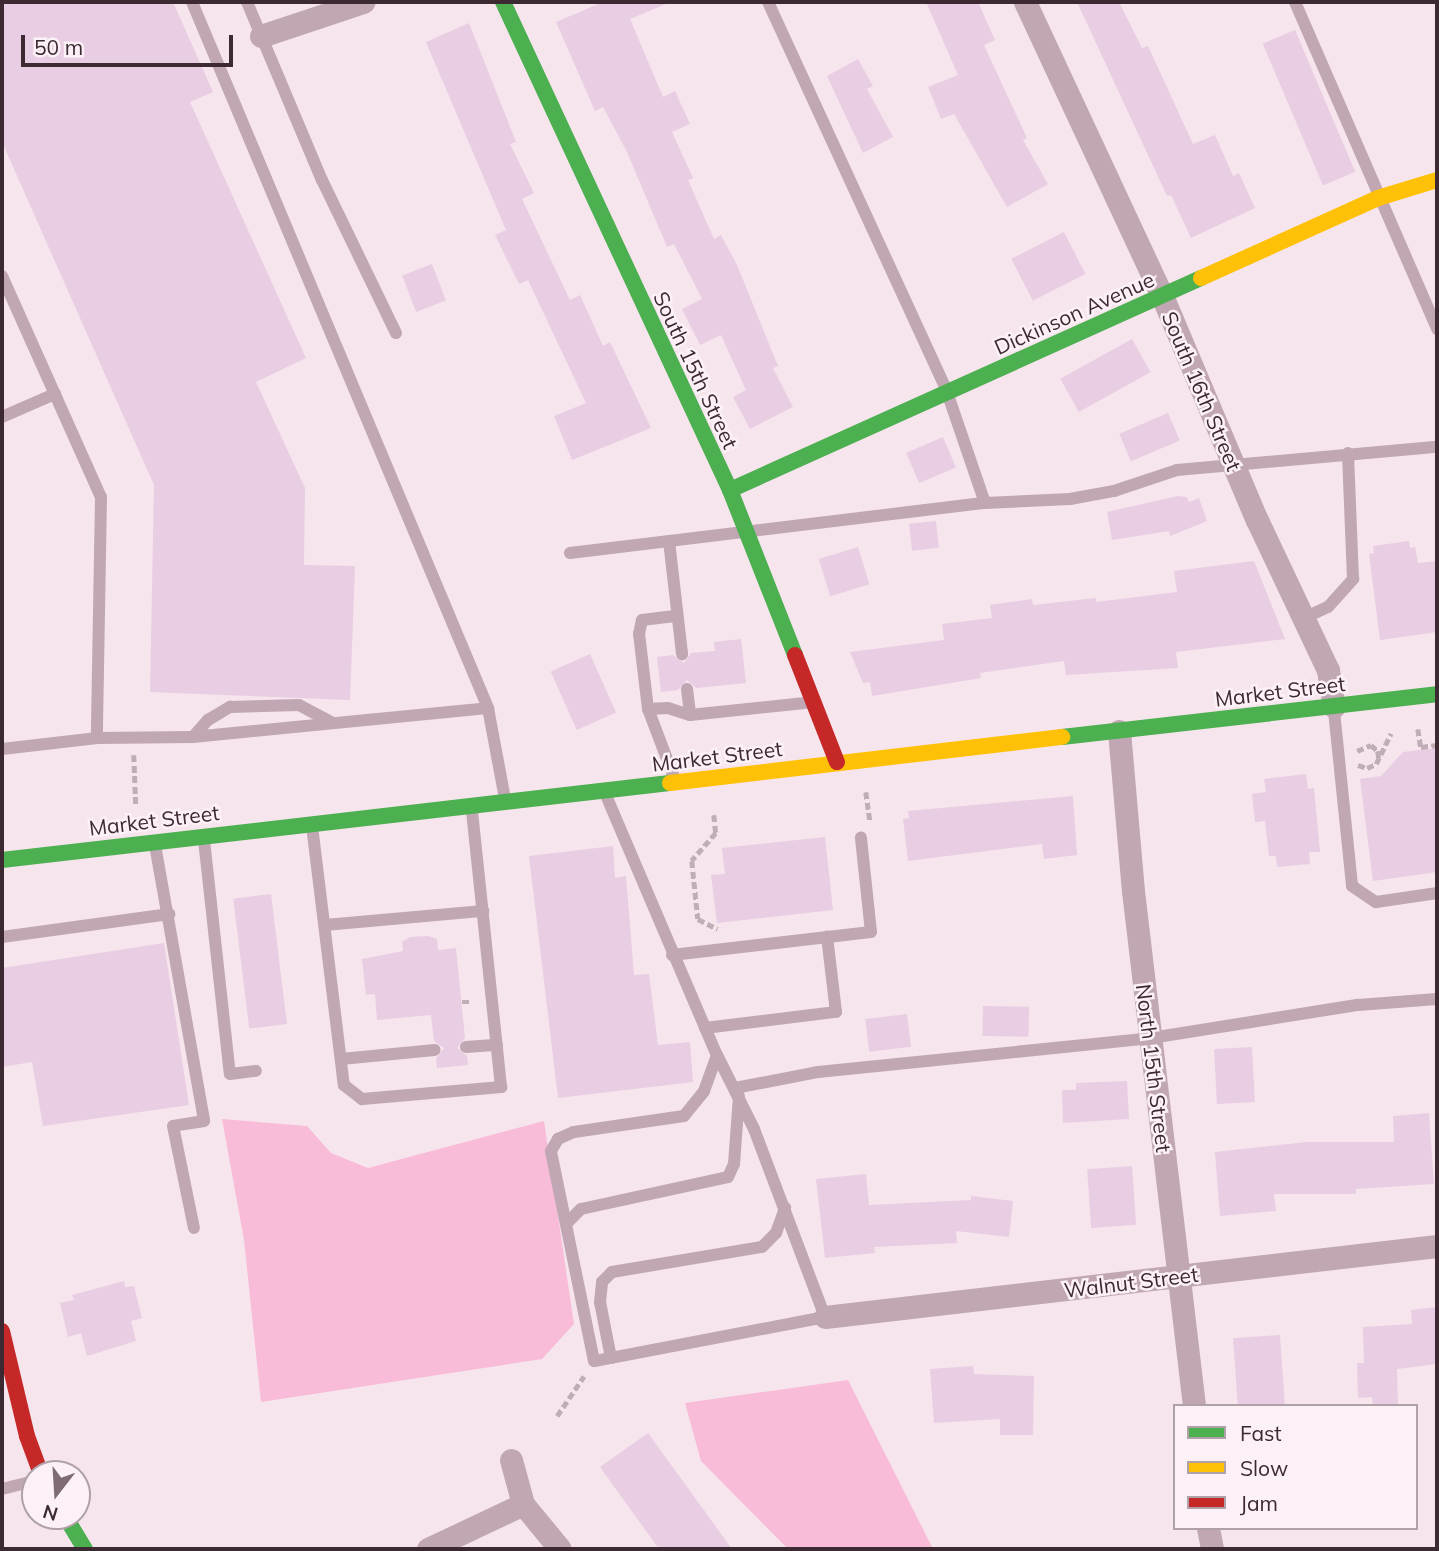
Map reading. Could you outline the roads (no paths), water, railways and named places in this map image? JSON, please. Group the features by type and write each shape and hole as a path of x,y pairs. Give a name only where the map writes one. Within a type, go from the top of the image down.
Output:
{"main road":[{"name":"South 15th Street","path":"503,2 730,490 837,762"},
{"name":"Dickinson Avenue","path":"730,490 1163,298 1378,198 1437,180"},
{"name":"Market Street","path":"2,860 505,799 676,782 1437,694"},
{"path":"2,1331 27,1436 36,1460"},
{"path":"73,1530 85,1549"}],"street":[{"path":"261,36 363,2"},
{"name":"South 16th Street","path":"1025,2 1163,298 1234,468 1328,670 1334,707"},
{"name":"North 15th Street","path":"1119,731 1150,1038 1194,1404"},
{"name":"Walnut Street","path":"825,1317 1437,1246"},
{"path":"510,1460 523,1503 560,1549"},
{"path":"428,1549 523,1503"},
{"path":"1208,1530 1212,1549"}],"lane":[{"path":"192,2 488,708 505,799"},
{"path":"247,2 323,180 396,333"},
{"path":"768,2 947,392 985,503"},
{"path":"1295,2 1437,329"},
{"path":"2,276 101,496 97,738"},
{"path":"2,417 55,394"},
{"path":"570,553 985,503 1070,499 1114,491 1177,470 1234,468 1348,453 1437,447"},
{"path":"1304,618 1328,607 1353,579 1348,453"},
{"path":"669,541 682,654"},
{"path":"676,782 668,751 648,709 639,626 642,620 677,616"},
{"path":"687,689 690,715"},
{"path":"648,709 668,708 690,715 814,702"},
{"path":"193,737 208,720 230,707 299,705 337,724"},
{"path":"1334,707 1352,886 1376,902 1437,893"},
{"path":"2,749 97,738 193,737 488,708"},
{"path":"604,790 672,954 717,1055 737,1092 785,1208 825,1317 594,1361 551,1151 558,1139 574,1132 684,1116 704,1091 717,1055"},
{"path":"312,822 344,1085 362,1099 501,1087 472,803"},
{"path":"204,835 230,1074 256,1071"},
{"path":"672,954 871,932 861,838"},
{"path":"154,841 204,1121 173,1126 194,1228"},
{"path":"324,925 483,911"},
{"path":"2,937 169,914"},
{"path":"705,1028 835,1012 827,937"},
{"path":"737,1092 818,1072 1150,1038 1358,1005 1437,999"},
{"path":"466,1047 497,1045"},
{"path":"341,1059 435,1050"},
{"path":"567,1223 581,1209 728,1177 734,1164 737,1092"},
{"path":"611,1358 600,1302 602,1282 612,1272 762,1247 776,1233 785,1208"},
{"path":"2,1489 21,1484"}]}
